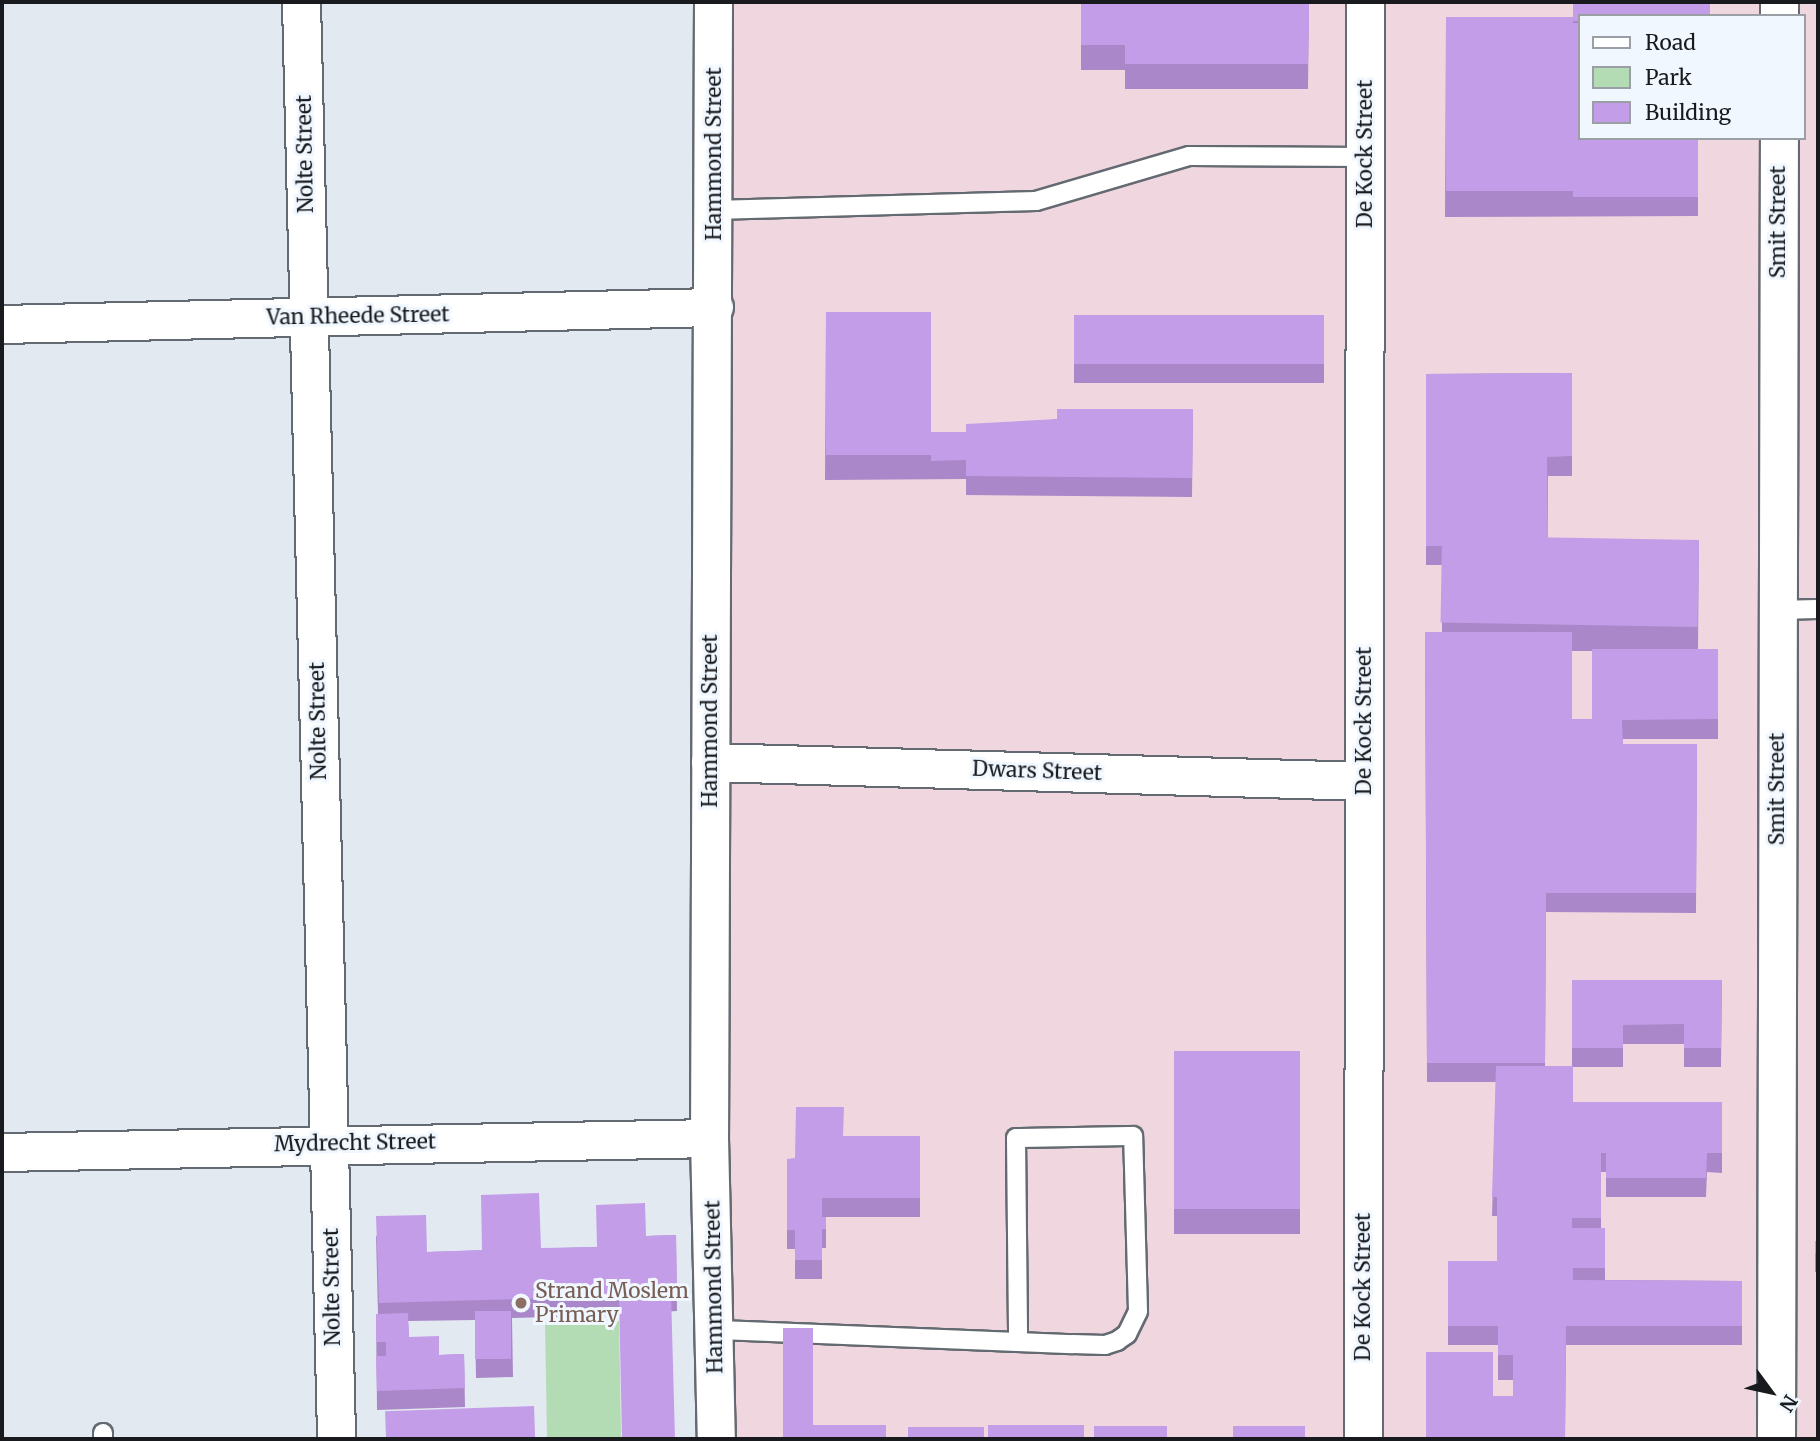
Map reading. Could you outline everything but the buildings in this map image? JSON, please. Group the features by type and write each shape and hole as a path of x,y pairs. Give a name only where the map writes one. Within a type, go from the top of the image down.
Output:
{"street":[{"name":"Nolte Street","path":"301,2 336,1439"},
{"name":"Hammond Street","path":"713,2 709,1138 717,1330 716,1439"},
{"name":"De Kock Street","path":"1363,1439 1365,2"},
{"name":"Smit Street","path":"1776,1439 1779,140"},
{"name":"Van Rheede Street","path":"2,324 714,307"},
{"name":"Dwars Street","path":"710,762 1364,781"},
{"name":"Mydrecht Street","path":"2,1153 329,1143 709,1138"}],"lane":[{"path":"714,210 1036,201 1189,156 1365,157"},
{"path":"1777,610 1818,609"},
{"path":"717,1330 1018,1342 1105,1345 1117,1342 1135,1323 1139,1311 1133,1136 1016,1138 1018,1342"}],"shaded area":[{"path":"719,2 1778,2 1818,5 1818,1439 729,1439"}],"green space":[{"path":"619,1321 621,1439 547,1439 545,1322"}],"place":[{"name":"Strand Moslem Primary","path":"521,1303"}]}
